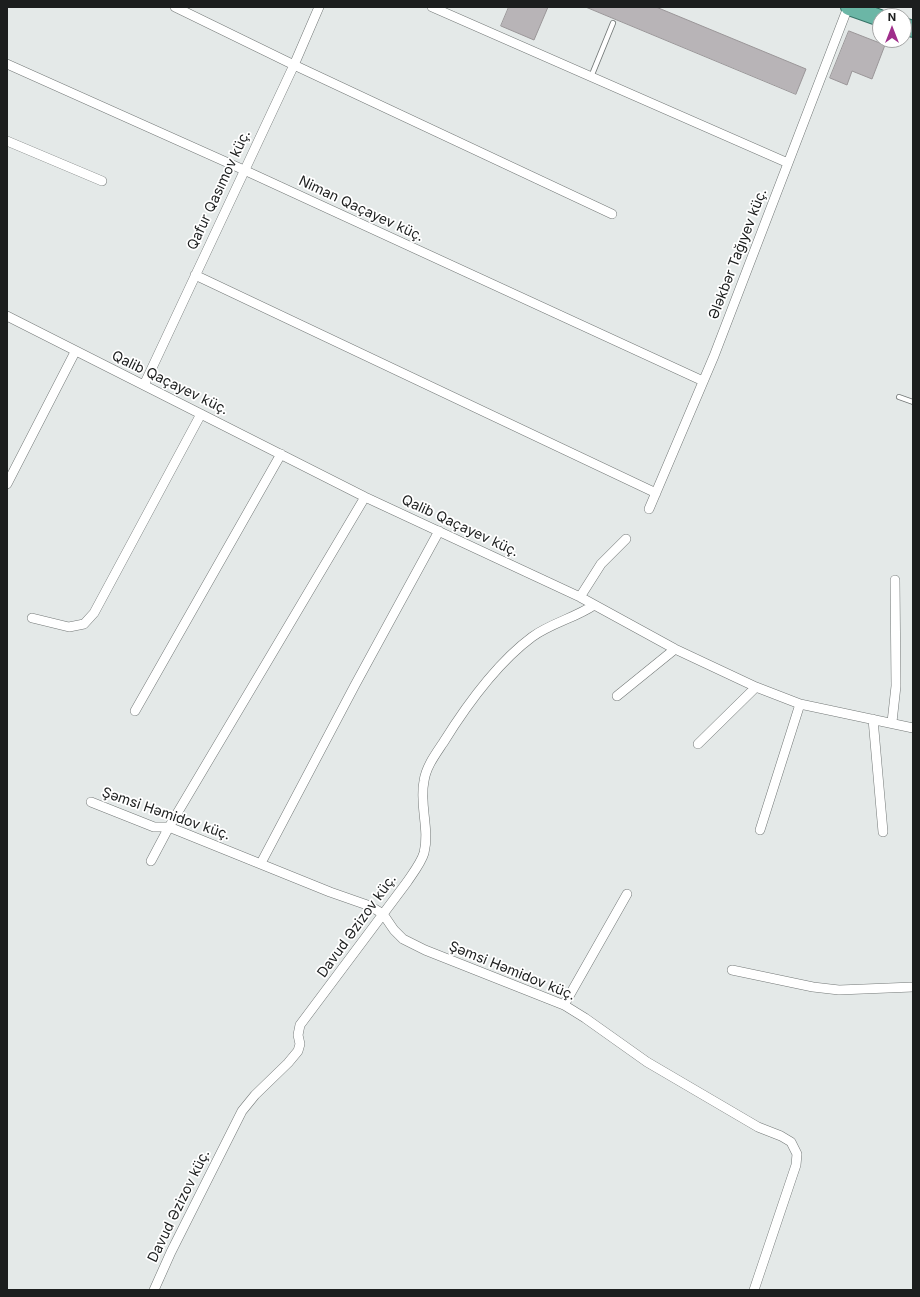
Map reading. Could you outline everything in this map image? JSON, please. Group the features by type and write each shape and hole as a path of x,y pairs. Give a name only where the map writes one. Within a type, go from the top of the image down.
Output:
{"highway":[{"path":"849,7 872,15"}],"street":[{"path":"175,7 294,65 612,214"},
{"name":"Qafur Qasımov küç.","path":"144,386 294,65 319,7"},
{"path":"432,7 788,164"},
{"name":"Ələkbər Tağıyev küç.","path":"649,509 704,381 849,7"},
{"name":"Niman Qaçayev küç.","path":"7,64 244,170 704,381"},
{"path":"7,140 102,181"},
{"path":"195,275 656,492"},
{"name":"Qalib Qaçayev küç.","path":"7,316 75,352 365,497 580,597 675,649 756,687 800,704 892,722 913,728"},
{"path":"7,484 75,352"},
{"path":"32,618 69,627 84,624 94,613 201,414"},
{"path":"135,711 281,454"},
{"path":"151,861 169,827 365,497"},
{"path":"261,863 355,685 439,532"},
{"path":"580,597 601,564 626,539"},
{"path":"892,722 896,686 895,580"},
{"name":"Davud Əzizov küç.","path":"154,1290 171,1252 242,1110 255,1094 288,1064 298,1050 300,1044 298,1035 300,1025 407,882 420,861 424,853 426,837 422,790 427,768 459,717 497,668 532,637 551,625 585,611 594,605"},
{"path":"617,696 675,649"},
{"path":"698,744 756,687"},
{"path":"760,830 800,704"},
{"path":"873,719 883,832"},
{"name":"Şəmsi Həmidov küç.","path":"91,802 154,827 169,827 330,892 370,906 383,914 394,930 403,939 425,950 564,1005 647,1062 758,1127 791,1142 796,1148 796,1165 754,1290"},
{"path":"564,1005 627,894"},
{"path":"732,970 813,987 839,990 913,987"}],"lane":[{"path":"591,77 613,23"},
{"path":"899,397 913,402"}],"building":[{"path":"509,7 548,7 534,40 501,26"},
{"path":"586,7 656,7 806,69 796,94"},
{"path":"849,31 872,40 872,48 884,48 872,79 852,71 847,85 830,78"}]}
